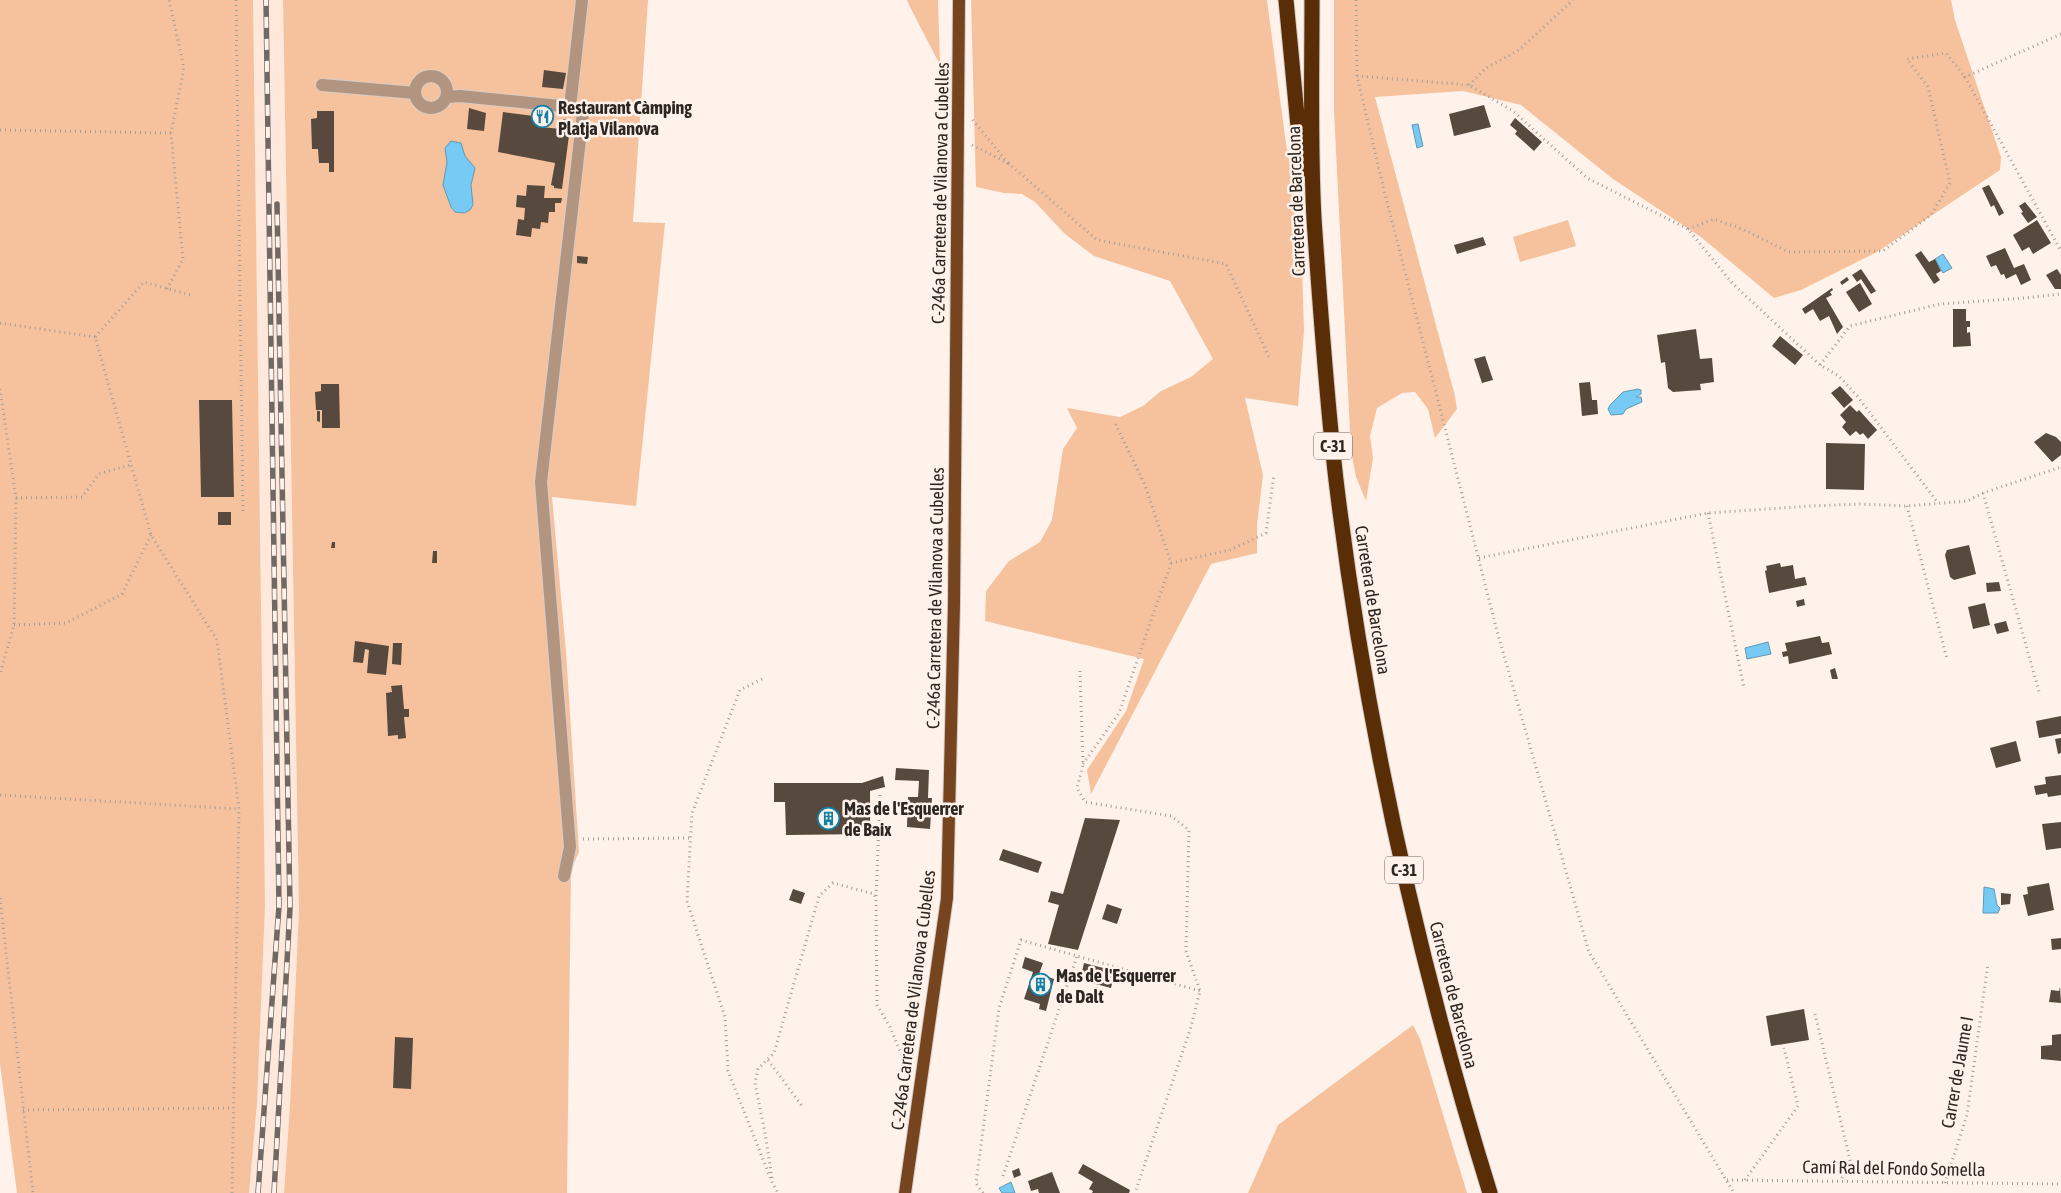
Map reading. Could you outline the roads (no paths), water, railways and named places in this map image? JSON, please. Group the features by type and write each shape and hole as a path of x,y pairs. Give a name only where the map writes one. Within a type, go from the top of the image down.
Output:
{"highway":[{"path":"1286,0 1298,126 1314,217"},
{"name":"Carretera de Barcelona","path":"1312,0 1314,217 1319,291 1336,480 1354,606 1374,726 1397,842 1438,1011 1490,1193"}],"main road":[{"name":"C-246a Carretera de Vilanova a Cubelles","path":"905,1193 947,898 953,614 959,0"}],"lane":[{"path":"570,107 582,0"},
{"path":"447,97 444,83 436,77 430,76 419,82 416,93 420,103 429,108 440,105 447,97 460,96 570,107 583,113 541,482 570,847 564,876"},
{"path":"322,85 416,93"}],"water":[{"path":"1418,124 1423,146 1417,148 1412,125"},
{"path":"451,141 461,143 465,156 475,168 471,185 473,205 470,210 464,213 455,212 451,207 443,185 447,162 445,148"},
{"path":"1943,254 1952,268 1943,273 1935,259"},
{"path":"1641,390 1641,394 1636,397 1641,397 1642,402 1626,409 1623,414 1611,415 1608,409 1610,405 1623,392"},
{"path":"1768,642 1771,654 1747,659 1745,648"},
{"path":"1984,887 1994,889 1997,905 2000,908 1998,913 1983,913"},
{"path":"1011,1182 1015,1193 1002,1193 999,1188"}],"railway":[{"path":"258,1193 279,906 266,0"},
{"path":"274,1193 290,908 277,204"}],"place":[{"name":"Restaurant Càmping Platja Vilanova","path":"542,117"},
{"name":"Mas de l'Esquerrer de Baix","path":"828,818"},
{"name":"Mas de l'Esquerrer de Dalt","path":"1040,985"}]}
